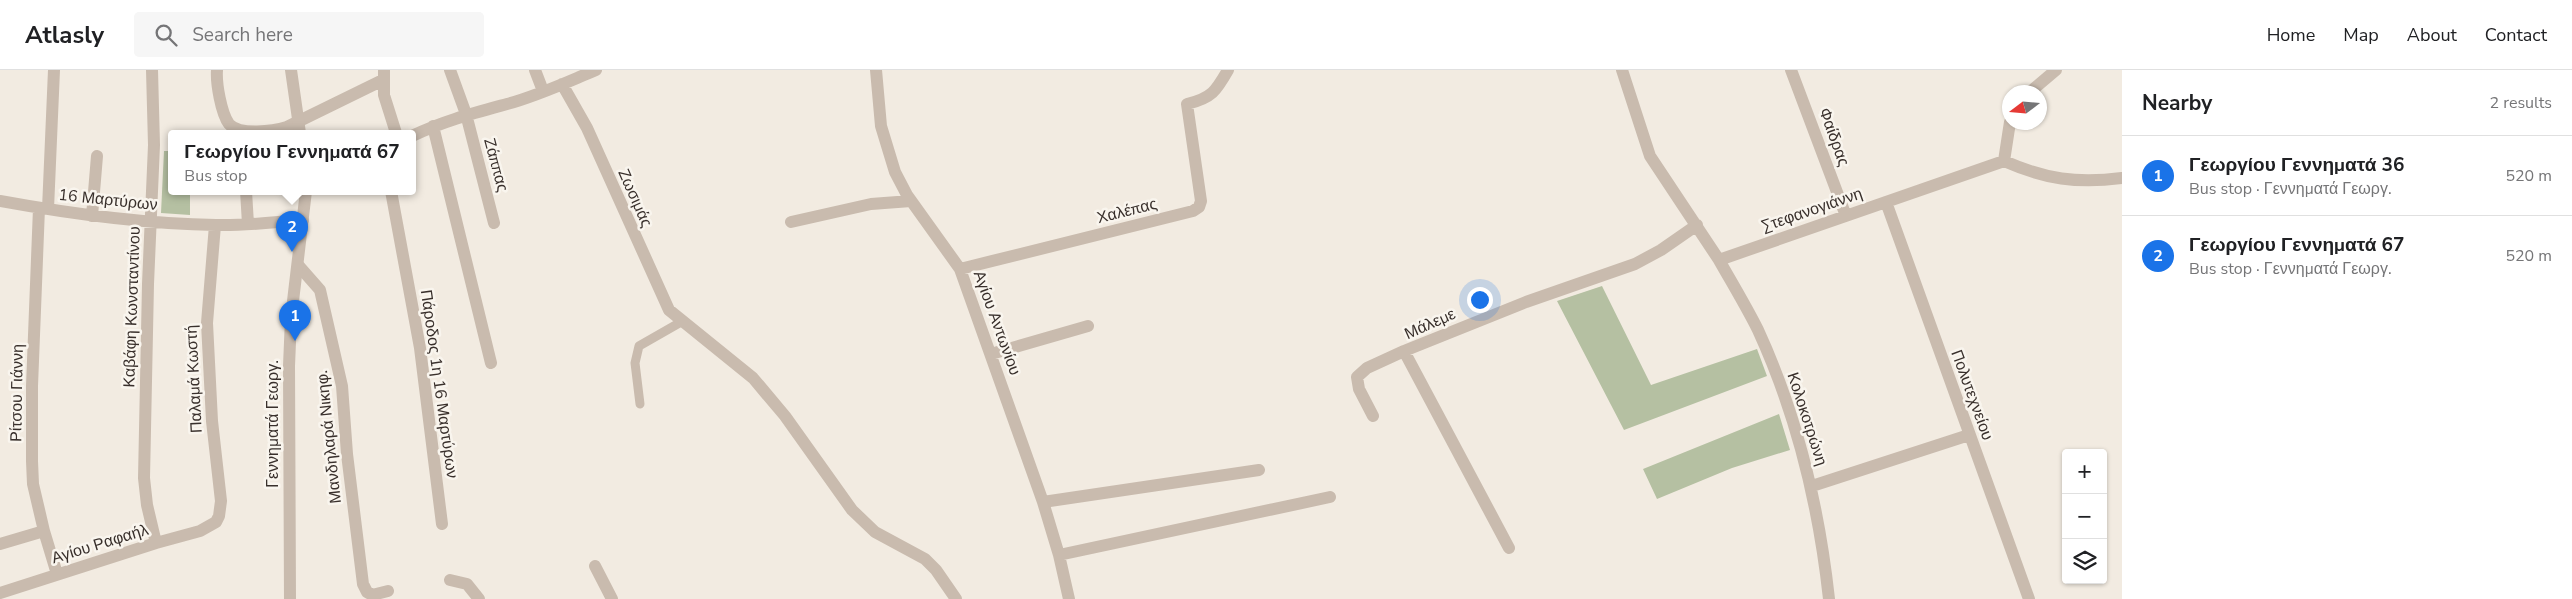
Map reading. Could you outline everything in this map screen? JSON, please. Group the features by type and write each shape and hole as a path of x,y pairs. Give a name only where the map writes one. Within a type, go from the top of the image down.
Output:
{"street":[{"name":"Ρίτσου Γιάννη","path":"54,70 32,386 32,461 33,484 57,574"},
{"name":"Καβάφη Κωνσταντίνου","path":"152,70 154,145 144,478 145,496 156,543"},
{"path":"217,70 218,91 226,117 240,130 299,128 383,75 387,112 395,130"},
{"path":"291,70 299,128"},
{"name":"Ζάππας","path":"450,70 466,114 494,223"},
{"path":"535,70 543,91"},
{"path":"416,134 466,114 508,104 596,70"},
{"name":"Αγίου Αντωνίου","path":"876,70 883,136 894,172 911,201 960,269 1042,502 1059,555 1069,599"},
{"name":"Χαλέπας","path":"960,269 1174,216 1199,207 1201,201 1187,104 1202,100 1212,94 1219,87 1228,70"},
{"path":"1622,70 1650,156 1719,260"},
{"name":"Φαίδρας","path":"1791,70 1846,216"},
{"path":"2039,85 2053,75 2056,70"},
{"name":"Ζωσιμάς","path":"562,84 587,128 663,301 669,310 681,322 734,361 753,378 781,411 852,510 875,532 925,559 941,577 956,599"},
{"path":"433,126 491,363"},
{"path":"2009,130 2004,161 2056,179 2076,181 2122,178"},
{"path":"92,216 96,156"},
{"name":"Στεφανογιάννη","path":"1719,260 2004,161"},
{"path":"246,195 248,224"},
{"name":"Γεννηματά Γεωργ.","path":"290,599 289,366 291,318 306,195"},
{"name":"Πάροδος 1η 16 Μαρτύρων","path":"392,195 420,348 442,524"},
{"name":"16 Μαρτύρων","path":"0,201 92,216 214,225 303,220"},
{"path":"791,222 871,204 911,201"},
{"name":"Πολυτεχνείου","path":"1886,202 2029,599"},
{"name":"Παλαμά Κωστή","path":"209,528 216,522 221,510 207,340 214,225"},
{"name":"Μάλεμε","path":"1509,548 1404,351 1526,302 1635,264 1661,250 1697,225"},
{"name":"Κολοκοτρώνη","path":"1719,260 1758,330 1796,430 1812,486 1824,552 1829,599"},
{"name":"Μανδηλαρά Νικηφ.","path":"298,265 320,290 338,368 363,584 367,592 372,595 388,592"},
{"path":"991,354 1088,326"},
{"path":"1373,416 1359,389 1357,376 1367,368 1404,351"},
{"path":"1812,486 1969,435"},
{"path":"1042,502 1259,470"},
{"path":"1059,555 1330,497"},
{"name":"Αγίου Ραφαήλ","path":"0,593 209,528"},
{"path":"0,544 44,531"},
{"path":"595,566 612,599"},
{"path":"450,580 466,584 479,599"}],"lane":[{"path":"640,404 635,363 639,346 681,322"}],"green space":[{"path":"164,151 168,151 168,195 190,195 190,215 161,213"},
{"path":"1602,286 1651,385 1757,349 1767,376 1624,430 1557,301"},
{"path":"1779,414 1790,450 1732,468 1657,499 1643,469"}],"place":[{"name":"Γεωργίου Γεννηματά 67","path":"292,252"},
{"name":"Γεωργίου Γεννηματά 36","path":"295,341"}]}
